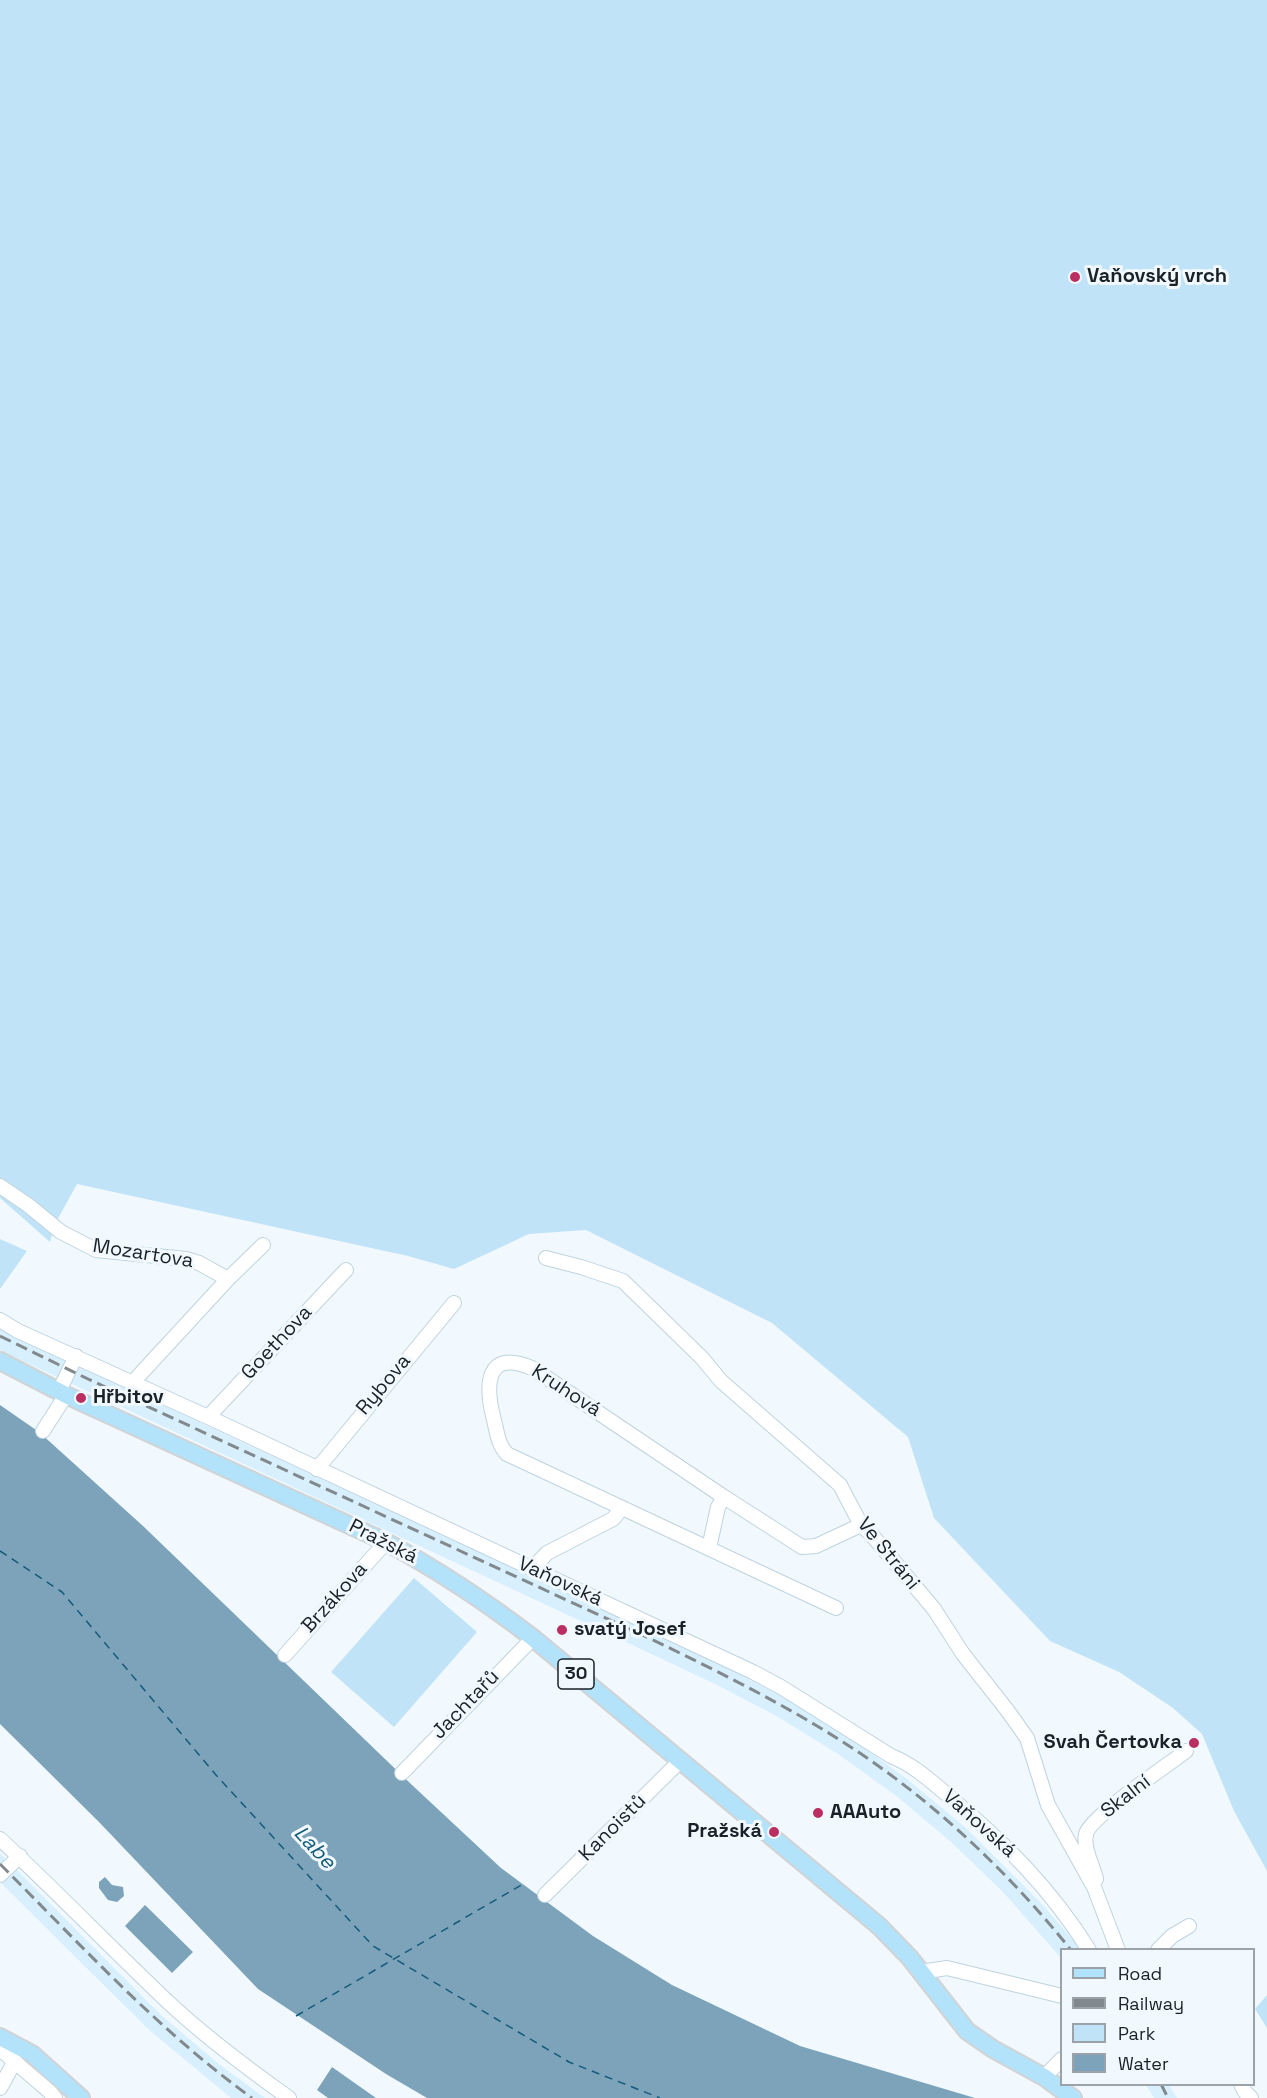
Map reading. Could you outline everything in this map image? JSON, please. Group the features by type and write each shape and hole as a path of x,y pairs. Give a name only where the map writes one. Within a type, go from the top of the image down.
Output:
{"main road":[{"name":"Pražská","path":"0,1361 62,1393 386,1542 465,1588 533,1638 896,1941 967,2031 993,2049 1044,2077 1073,2098"},
{"path":"0,2037 32,2054 81,2098"}],"street":[{"name":"Mozartova","path":"0,1186 28,1205 61,1233 96,1250 186,1259 199,1263 228,1279"},
{"path":"133,1382 228,1279 263,1245"},
{"name":"Ve Stráni","path":"546,1258 623,1281 702,1358 721,1381 840,1485 861,1525 934,1609 963,1654 1027,1738 1048,1805 1094,1887 1117,1948"},
{"name":"Goethova","path":"208,1417 346,1270"},
{"name":"Rybova","path":"317,1468 454,1303"},
{"name":"Vaňovská","path":"0,1320 18,1331 133,1382 753,1672 920,1772 1007,1847 1033,1874 1057,1902 1088,1948"},
{"path":"43,1431 62,1393 76,1356"},
{"name":"Kruhová","path":"836,1608 516,1459 503,1450 490,1407 488,1392 491,1375 496,1367 502,1364 522,1364 532,1368 802,1547 816,1546 861,1525"},
{"path":"709,1548 718,1507 724,1497"},
{"path":"532,1569 547,1553 613,1519 622,1508"},
{"name":"Brzákova","path":"285,1654 386,1542"},
{"name":"Jachtařů","path":"402,1773 507,1662 533,1638"},
{"name":"Skalní","path":"1094,1887 1096,1879 1085,1845 1088,1830 1100,1815 1186,1751"},
{"name":"Kanoistů","path":"545,1894 680,1761"},
{"path":"0,1839 168,2002 210,2038 289,2098"},
{"path":"0,1875 20,1856"},
{"path":"1160,1948 1172,1936 1189,1926"},
{"path":"921,1972 947,1968 1060,1996"},
{"path":"0,2049 54,2098"},
{"path":"0,2088 15,2061"},
{"path":"1044,2077 1060,2062"},
{"path":"1242,2086 1251,2098"}],"shaded area":[{"path":"0,1327 91,1372 726,1667 788,1700 849,1737 907,1779 965,1827 1041,1903 1080,1948 1060,1948 1060,1957 1002,1891 951,1842 895,1795 838,1754 778,1717 645,1651 0,1350"},
{"path":"0,1853 161,2015 219,2064 265,2098 231,2098 148,2029 0,1882"},
{"path":"1147,2086 1170,2086 1177,2098 1154,2098"}],"green space":[{"path":"0,0 1267,0 1267,1871 1234,1811 1202,1734 1173,1708 1119,1672 1050,1641 934,1518 908,1437 772,1323 586,1230 529,1234 454,1269 408,1256 77,1184 55,1224 50,1242 0,1198"},
{"path":"0,1239 27,1251 0,1289"},
{"path":"414,1578 477,1632 394,1727 331,1672"},
{"path":"1267,1995 1267,2028 1255,2009"}],"water":[{"name":"Labe","path":"0,1405 39,1432 143,1526 501,1868 593,1936 672,1985 800,2046 975,2098 427,2098 386,2074 258,1989 99,1822 0,1724"},
{"path":"105,1877 112,1885 123,1887 124,1896 117,1902 108,1900 99,1888 99,1882"},
{"path":"145,1905 193,1952 172,1973 125,1926"},
{"path":"332,2067 376,2098 328,2098 317,2090"}],"ferry route":[{"path":"0,1551 62,1592 216,1775 373,1946 569,2062 660,2098"},
{"path":"296,2016 523,1884"}],"railway":[{"path":"0,1336 88,1379 651,1639 797,1714 875,1763 936,1811 1020,1891 1069,1948"},
{"path":"0,1864 153,2016 185,2045 252,2098"},
{"path":"1162,2086 1168,2098"}],"place":[{"name":"Vaňovský vrch","path":"1075,277"},
{"name":"Hřbitov","path":"81,1398"},
{"name":"svatý Josef","path":"562,1630"},
{"name":"Svah Čertovka","path":"1194,1743"},
{"name":"AAAuto","path":"818,1813"},
{"name":"Pražská","path":"774,1832"}]}
